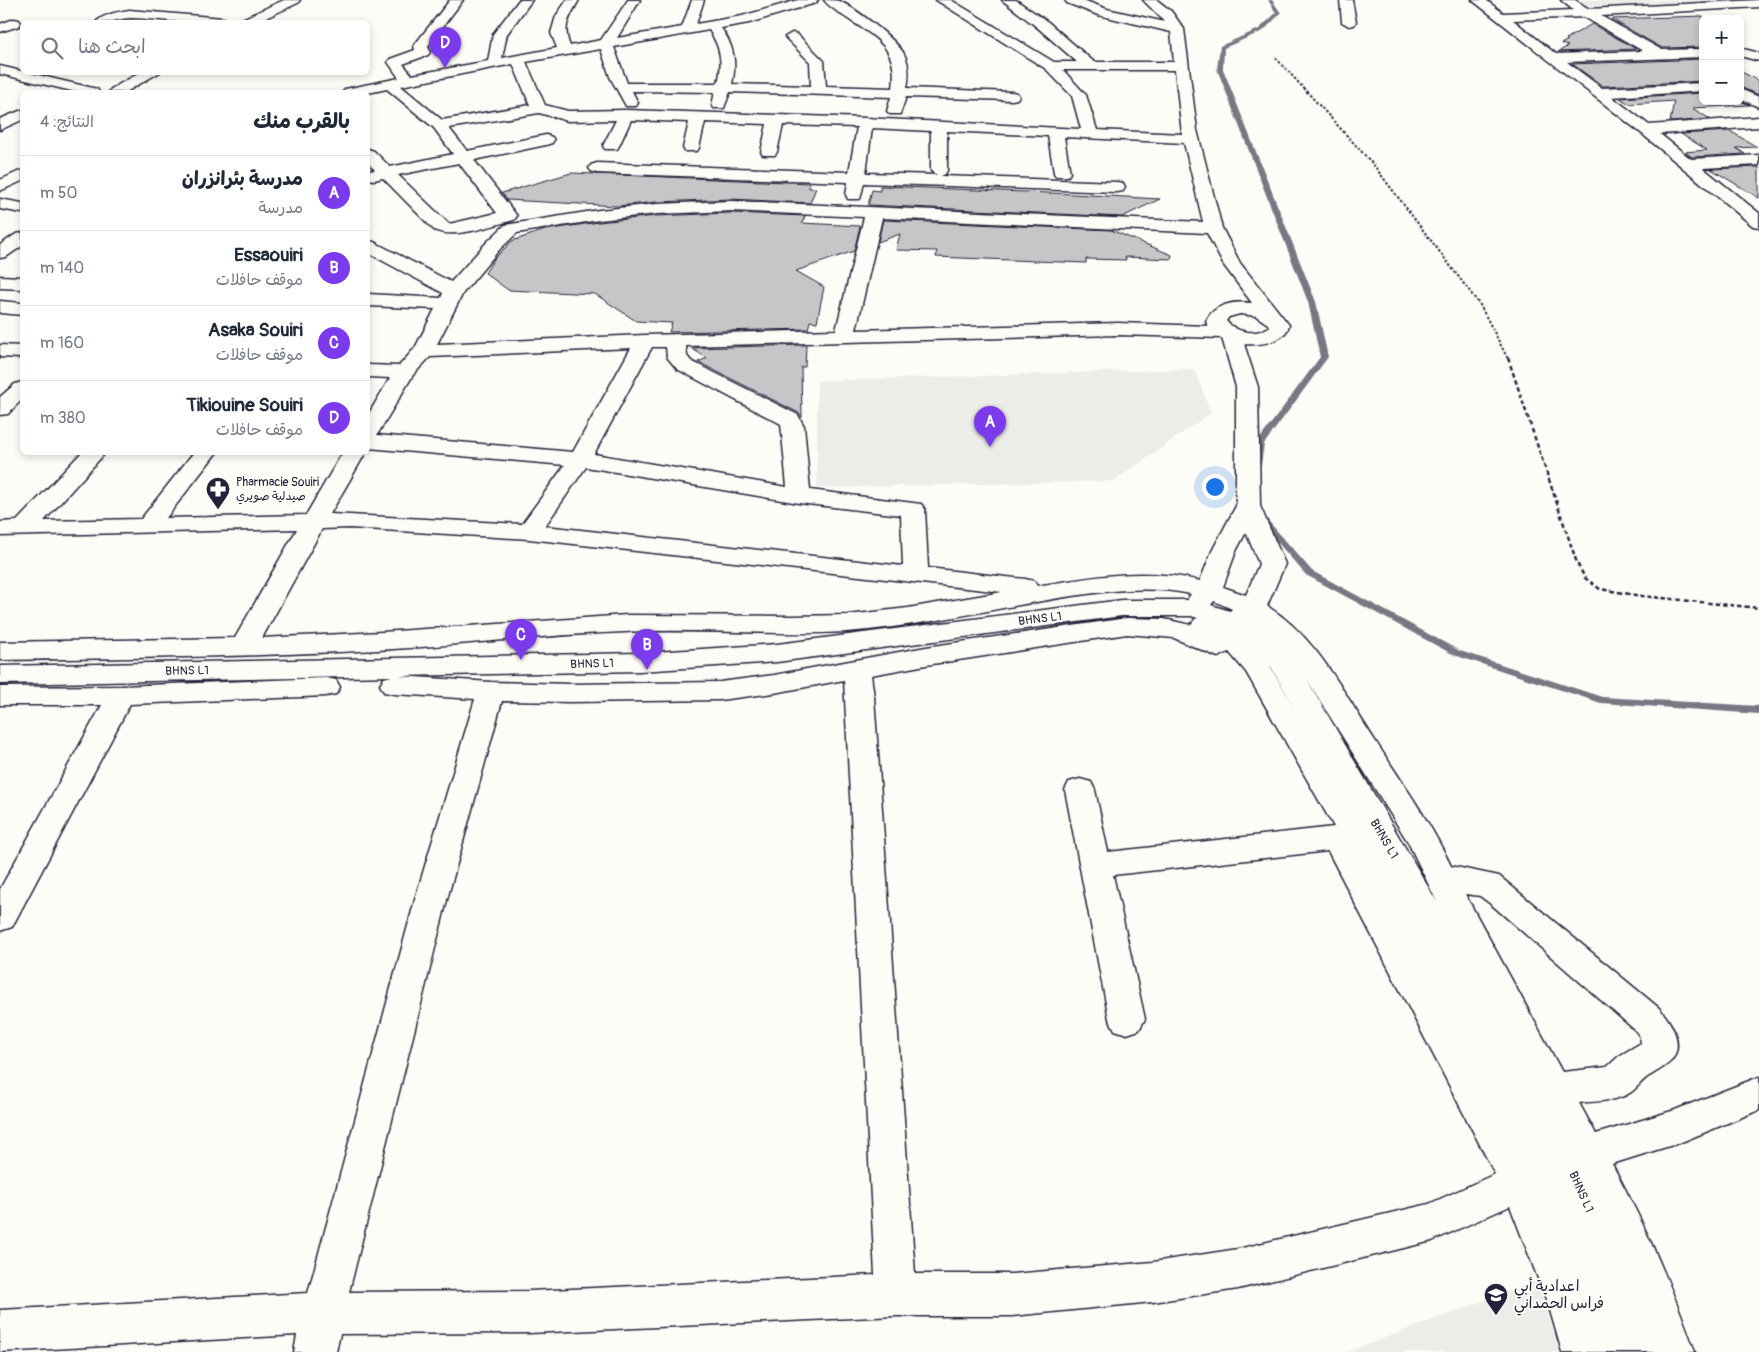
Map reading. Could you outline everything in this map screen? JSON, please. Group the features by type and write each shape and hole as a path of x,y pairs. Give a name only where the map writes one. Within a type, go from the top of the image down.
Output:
{"street":[{"path":"251,20 294,0"},
{"path":"409,81 394,62 423,52 420,46 457,0"},
{"path":"494,64 500,34 526,0"},
{"path":"565,51 558,33 563,16 573,0"},
{"path":"606,44 634,0"},
{"path":"687,30 698,0"},
{"path":"360,90 518,59 713,26 744,15 812,0"},
{"path":"830,0 885,40 897,52 900,63 900,93 892,124"},
{"path":"942,0 1051,66 1079,95 1090,134"},
{"path":"1008,0 1089,65"},
{"path":"1071,0 1104,12 1177,29"},
{"path":"1149,0 1166,14 1177,29 1180,66 1192,139 1213,228 1232,264 1272,325"},
{"path":"1346,0 1349,22"},
{"path":"1478,0 1600,93 1759,222"},
{"path":"1567,0 1586,13 1694,68"},
{"path":"1502,18 1759,3"},
{"path":"107,20 129,14 200,20"},
{"path":"0,28 14,23"},
{"path":"713,26 725,42 729,61 715,118"},
{"path":"792,37 817,61 819,90"},
{"path":"606,44 617,77 623,87 631,116 611,146"},
{"path":"1554,58 1699,53"},
{"path":"518,59 539,108"},
{"path":"1051,66 1180,66"},
{"path":"0,82 17,68"},
{"path":"0,69 20,69"},
{"path":"36,75 77,90"},
{"path":"120,90 147,75"},
{"path":"1006,79 1012,96 1019,130"},
{"path":"391,84 440,125 510,223"},
{"path":"623,87 819,90 1012,96"},
{"path":"1600,93 1699,87"},
{"path":"1744,95 1759,103"},
{"path":"440,125 539,108 568,116 866,123 1192,139"},
{"path":"0,125 20,116"},
{"path":"691,148 698,118"},
{"path":"769,152 776,120"},
{"path":"1646,130 1759,122"},
{"path":"852,211 866,123"},
{"path":"939,126 939,171"},
{"path":"1055,132 1062,173"},
{"path":"370,176 546,140"},
{"path":"370,156 440,226 446,229 657,209 731,206 1213,228"},
{"path":"1688,164 1759,160"},
{"path":"597,168 1117,187"},
{"path":"0,186 20,176"},
{"path":"0,204 20,208"},
{"path":"1738,205 1759,204"},
{"path":"845,336 874,212"},
{"path":"370,429 404,372 424,351 451,297 510,223"},
{"path":"9,250 20,240"},
{"path":"370,247 451,297"},
{"path":"1210,618 1272,564 1248,506 1247,388 1227,323 1232,264"},
{"path":"0,282 20,283"},
{"path":"370,300 451,297"},
{"path":"0,307 20,309"},
{"path":"424,351 676,340 1118,329 1227,323 1252,309 1272,325"},
{"path":"1227,323 1254,338 1272,325"},
{"path":"1247,388 1272,325"},
{"path":"676,340 677,357 684,364 790,420 793,426 798,496"},
{"path":"529,532 580,459 645,341"},
{"path":"0,351 20,352"},
{"path":"370,370 404,372"},
{"path":"0,408 20,390"},
{"path":"370,441 580,459 798,496 913,509 916,575"},
{"path":"12,529 92,455"},
{"path":"148,525 204,455"},
{"path":"244,646 353,455"},
{"path":"1210,618 1224,551 1248,506"},
{"path":"12,529 350,521 529,532 1057,591"},
{"path":"0,651 346,643 611,624 848,623 887,620 1057,591 1138,581 1177,584 1210,618 1221,650 1235,663 1261,701 1297,760 1337,838 1554,1167 1625,1227 1658,1305 1674,1352"},
{"name":"BHNS L1","path":"0,675 640,662 777,653 1122,608 1210,618 1234,640 1258,667 1481,1054 1554,1167 1624,1287 1645,1352"},
{"name":"BHNS L1","path":"0,681 506,671 575,673 751,666 1123,614 1210,618"},
{"path":"0,696 120,695 408,684 491,691 636,693 720,691 774,684 936,654 1128,626 1151,626 1210,618 1272,620 1290,636 1304,653 1422,838 1440,877 1552,1090 1554,1167 1570,1307 1583,1352"},
{"path":"856,669 860,697 896,1295"},
{"path":"315,1352 323,1313 432,896 491,691"},
{"path":"0,918 38,852 120,695"},
{"path":"1080,790 1097,865 1127,1019"},
{"path":"1097,865 1337,838"},
{"path":"1440,877 1488,885 1647,1019 1655,1028 1660,1039 1660,1049 1625,1072 1617,1082 1552,1090"},
{"path":"0,1331 323,1313 529,1312 896,1295 1012,1295 1153,1282 1238,1269 1432,1222 1554,1167 1679,1126 1759,1093"},
{"name":"BHNS L1","path":"1554,1167 1571,1223 1607,1307 1618,1352"}],"path":[{"path":"1276,58 1372,163 1488,318 1507,356 1577,563 1585,578 1595,587 1612,592 1759,608"}],"shaded area":[{"path":"1573,0 1753,0 1585,9"},
{"path":"1194,369 1211,413 1114,481 817,488 817,381"},
{"name":"اعدادية أبي فراس الحمداني","path":"1537,1281 1560,1352 1342,1352 1350,1351"}],"building":[{"path":"1699,16 1699,47 1662,48 1611,19"},
{"path":"1592,24 1636,49 1558,52 1568,46 1561,44 1568,40 1566,39"},
{"path":"1699,59 1699,81 1603,86 1572,64"},
{"path":"1744,73 1759,81 1759,95 1744,89"},
{"path":"1699,93 1699,105 1744,105 1744,103 1750,105 1692,108 1710,119 1670,122 1674,101 1629,104 1620,98"},
{"path":"1730,131 1757,147 1736,148 1745,154 1692,157 1685,152 1707,150 1681,134"},
{"path":"1759,167 1759,198 1711,169"},
{"path":"571,173 809,183 809,188 816,188 810,203 731,199 657,202 618,206 507,200 502,193"},
{"path":"880,186 1160,199 1122,217 868,205 872,190 880,191"},
{"path":"731,213 805,216 802,223 860,226 854,251 796,271 824,287 817,322 810,321 808,329 669,332 672,323 636,321 595,294 508,290 485,273 494,259 512,241 545,230 657,216"},
{"path":"883,220 1111,230 1172,255 1171,259 1125,257 1126,260 1086,259 1086,263 936,257 937,251 896,250 900,234 878,242"},
{"path":"806,345 805,367 801,367 802,417 799,413 698,362 707,358 691,348"}],"waterway":[{"path":"1257,465 1260,444 1324,357 1312,302 1220,69 1222,47 1261,30 1279,13 1270,0"},
{"path":"1261,518 1309,573 1457,653 1601,700 1759,710"}],"place":[{"name":"Tikiouine Souiri","path":"445,68"},
{"name":"مدرسة بئرانزران","path":"990,447"},
{"name":"Pharmacie Souiri صيدلية صويري","path":"218,510"},
{"name":"Asaka Souiri","path":"521,660"},
{"name":"Essaouiri","path":"647,670"},
{"name":"اعدادية أبي فراس الحمداني","path":"1496,1316"}]}
